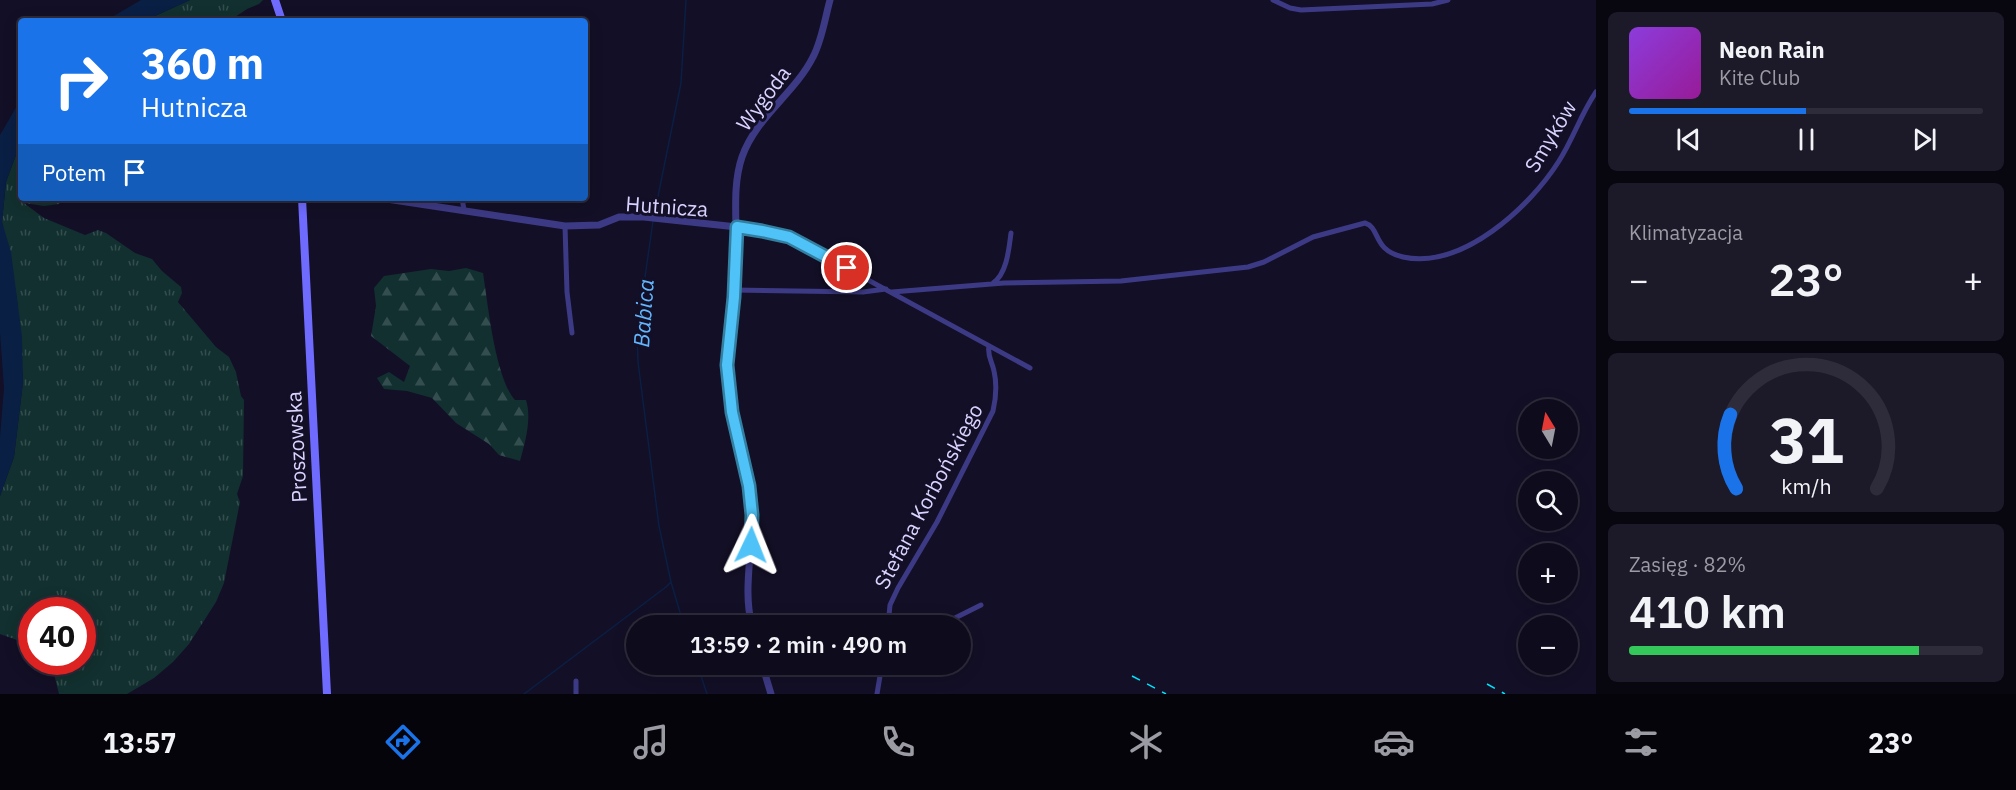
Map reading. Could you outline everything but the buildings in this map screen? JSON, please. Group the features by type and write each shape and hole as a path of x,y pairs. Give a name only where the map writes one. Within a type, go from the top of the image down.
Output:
{"main road":[{"path":"274,0 281,17"},
{"name":"Proszowska","path":"302,201 327,694"}],"street":[{"name":"Wygoda","path":"750,615 746,596 752,515 749,486 732,412 727,365 734,290 736,190 742,156 755,133 814,56 830,0"},
{"path":"1273,0 1300,10 1432,4 1448,0"},
{"name":"Smyków","path":"992,284 1121,281 1248,267 1264,262 1313,237 1365,223 1373,228 1381,245 1392,254 1413,259 1432,258 1459,252 1506,220 1548,177 1596,92"},
{"name":"Hutnicza","path":"401,201 565,226 599,225 619,218 644,217 737,227 789,237 1030,368"},
{"path":"462,201 464,210"},
{"path":"565,226 567,292 572,333"},
{"path":"892,292 992,284 1000,276 1008,255 1011,233"},
{"path":"734,290 852,292 886,289"},
{"name":"Stefana Korbońskiego","path":"889,615 890,605 898,588 937,522 993,411 996,399 994,370 988,353 990,346"},
{"path":"961,615 981,605"},
{"path":"765,675 771,694"},
{"path":"877,694 880,675"},
{"path":"576,681 576,694"}],"green space":[{"path":"190,0 263,0 234,18 151,18"},
{"path":"18,149 18,201 62,201 59,204 44,206 24,203 44,218 85,235 98,230 106,233 135,253 152,259 181,287 182,293 178,302 216,347 229,357 244,400 243,476 237,494 240,502 224,583 216,602 189,644 154,678 127,694 59,694 54,675 96,675 96,597 18,597 18,640 0,634 0,496 14,457 23,382 17,299 2,222 6,182"},
{"path":"466,268 483,273 493,340 502,375 515,400 526,400 528,407 526,439 520,461 499,455 489,444 456,423 432,398 407,391 384,389 377,378 389,372 404,382 410,366 371,336 376,306 374,288 384,276 431,269 449,271"}],"water":[{"path":"141,0 190,0 151,18 110,18"},
{"path":"18,104 18,149 6,182 2,222 11,252 22,337 23,382 14,457 0,496 0,437 4,388 0,333 0,135"}],"waterway":[{"name":"Babica","path":"654,216 681,83 686,0"},
{"name":"Babica","path":"653,221 637,333 638,362 659,526 681,615"},
{"path":"524,694 671,582"},
{"name":"Babica","path":"701,675 707,694"}],"railway":[{"path":"1132,676 1166,694"},
{"path":"1487,684 1505,694"}],"route":[{"path":"751,545 752,515 749,486 732,412 727,365 734,297 737,227 789,237 847,268"}]}
